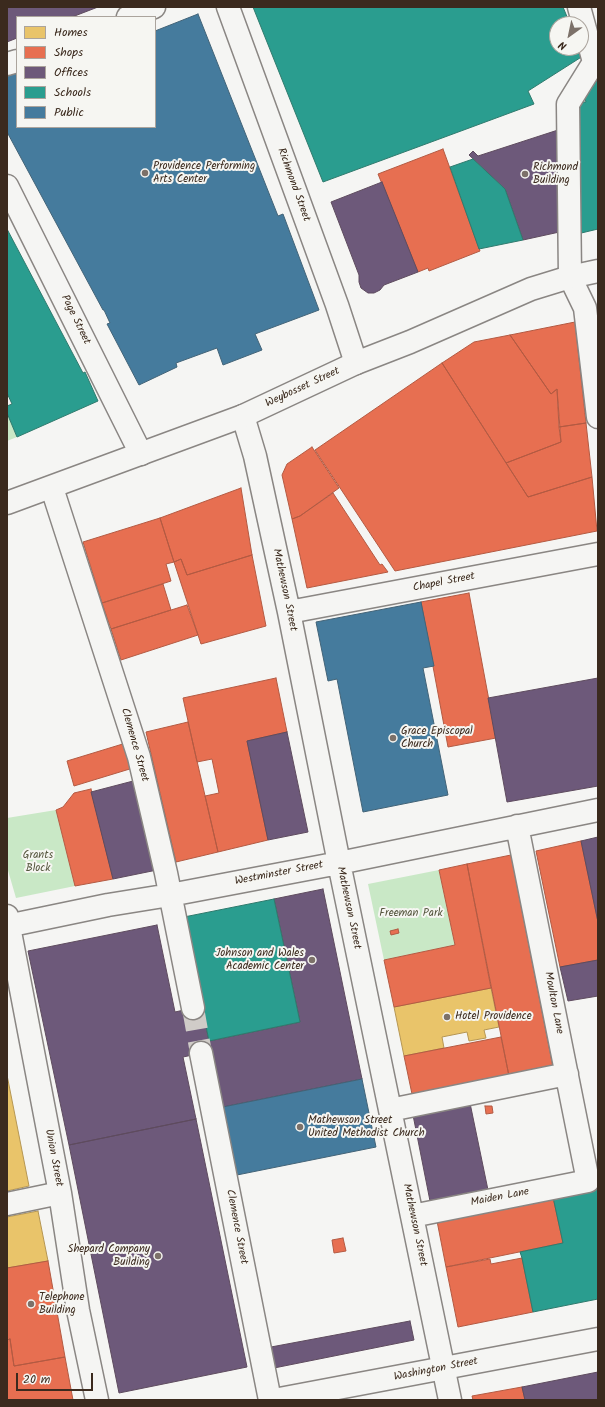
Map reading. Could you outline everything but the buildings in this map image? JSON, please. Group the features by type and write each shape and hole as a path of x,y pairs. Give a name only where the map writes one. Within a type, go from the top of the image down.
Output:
{"street":[{"path":"131,16 154,7"},
{"name":"Richmond Street","path":"228,7 337,305 356,363"},
{"path":"579,7 596,64 568,104 570,277 585,308 598,417"},
{"name":"Page Street","path":"7,186 141,454"},
{"name":"Weybosset Street","path":"7,503 52,488 243,416 356,363 410,342 531,289 570,277 598,271"},
{"name":"Mathewson Street","path":"243,416 255,456 289,612 339,863 450,1400"},
{"name":"Clemence Street","path":"52,488 139,757 166,873 192,1008"},
{"name":"Chapel Street","path":"289,612 598,554"},
{"name":"Westminster Street","path":"8,922 170,895 339,863 598,810"},
{"name":"Moulton Lane","path":"517,826 588,1181"},
{"name":"Union Street","path":"8,922 60,1193 78,1310 97,1400"},
{"name":"Clemence Street","path":"201,1053 270,1400"},
{"path":"390,1110 567,1074"},
{"name":"Maiden Lane","path":"412,1216 588,1181"},
{"path":"7,1204 60,1193"},
{"name":"Washington Street","path":"274,1400 598,1339"}],"green space":[{"path":"7,413 17,437 7,441"},
{"name":"Grants Block","path":"56,810 75,886 16,898 7,867 7,818"},
{"name":"Freeman Park","path":"439,870 455,945 384,960 368,884"}],"tunnel":[{"path":"193,1008 201,1053"}],"place":[{"name":"Providence Performing Arts Center","path":"145,173"},
{"name":"Richmond Building","path":"525,174"},
{"name":"Grace Episcopal Church","path":"393,738"},
{"name":"Johnson and Wales Academic Center","path":"312,960"},
{"name":"Hotel Providence","path":"447,1017"},
{"name":"Mathewson Street United Methodist Church","path":"300,1127"},
{"name":"Shepard Company Building","path":"158,1256"},
{"name":"Telephone Building","path":"31,1304"}]}
